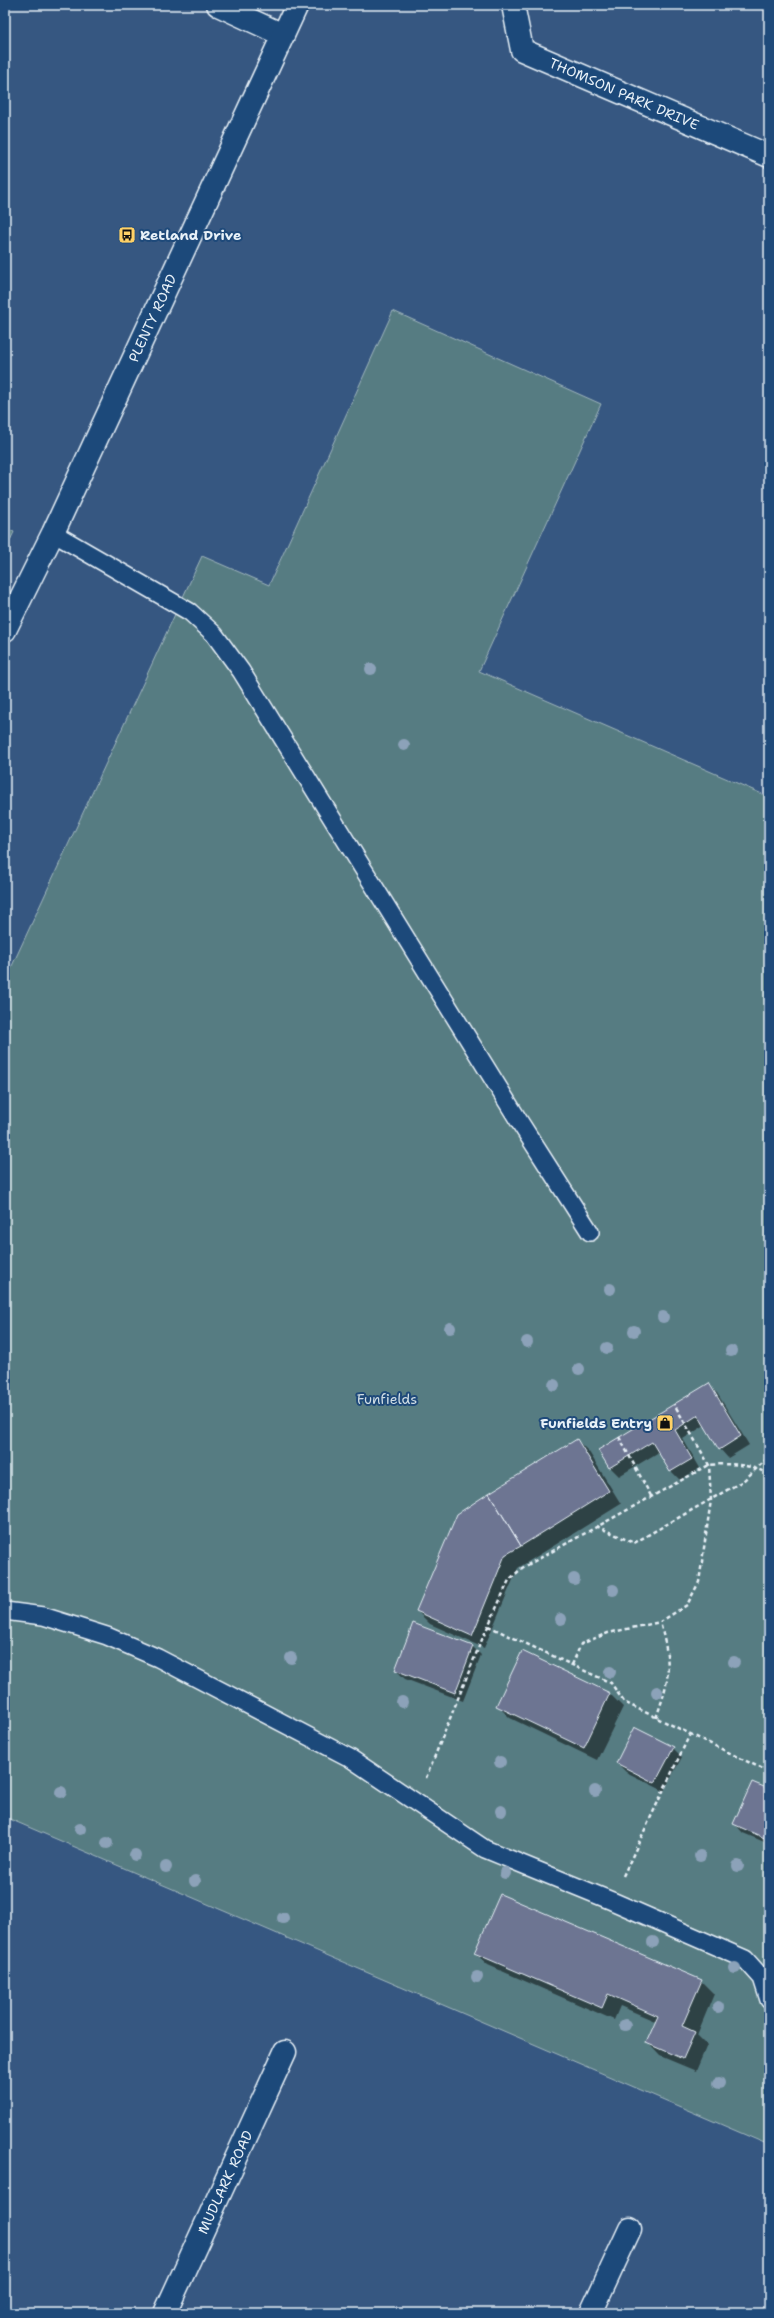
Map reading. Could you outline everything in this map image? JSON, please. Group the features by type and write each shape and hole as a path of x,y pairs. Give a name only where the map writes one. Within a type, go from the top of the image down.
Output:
{"street":[{"path":"218,5 284,35"},
{"name":"PLENTY ROAD","path":"5,630 53,533 297,5"},
{"name":"THOMSON PARK DRIVE","path":"513,5 522,50 769,156"},
{"name":"MUDLARK ROAD","path":"165,2313 285,2052"},
{"path":"591,2313 630,2229"}],"lane":[{"path":"53,533 190,612 214,634 241,671 519,1122 590,1232"},
{"path":"5,1611 43,1616 93,1632 158,1658 350,1758 485,1849 612,1901 745,1959 762,1978 769,2000"}],"path":[{"path":"572,1665 581,1644 608,1633 660,1622 686,1605 699,1582 706,1548 711,1500 709,1465 674,1404"},
{"path":"619,1437 651,1496"},
{"path":"596,1526 634,1543 743,1481 769,1457"},
{"path":"416,1803 488,1626 509,1580 522,1568 709,1465 732,1463 757,1468 769,1474"},
{"path":"656,1718 668,1686 669,1656 660,1622"},
{"path":"488,1626 610,1683 624,1702 769,1772"},
{"path":"612,1901 690,1734"}],"green space":[{"name":"Funfields","path":"393,311 601,404 479,671 769,797 769,2145 5,1817 5,981 202,556 269,585"},
{"path":"5,528 14,532 5,551"}],"building":[{"name":"Funfields Entry","path":"709,1383 741,1436 719,1450 698,1415 675,1430 692,1459 670,1472 652,1442 609,1468 598,1450"},
{"path":"577,1439 609,1491 521,1546 489,1493"},
{"path":"489,1493 521,1546 505,1555 472,1636 416,1611 457,1514"},
{"path":"413,1623 473,1646 455,1693 395,1670"},
{"path":"522,1651 610,1693 584,1748 496,1706"},
{"path":"634,1727 674,1747 655,1783 616,1763"},
{"path":"752,1782 769,1789 769,1840 733,1824"},
{"path":"500,1894 702,1980 682,2026 695,2032 683,2059 646,2043 658,2016 608,1994 602,2008 474,1953"}],"place":[{"name":"Retland Drive","path":"127,235"},
{"name":"Funfields Entry","path":"665,1423"}]}
